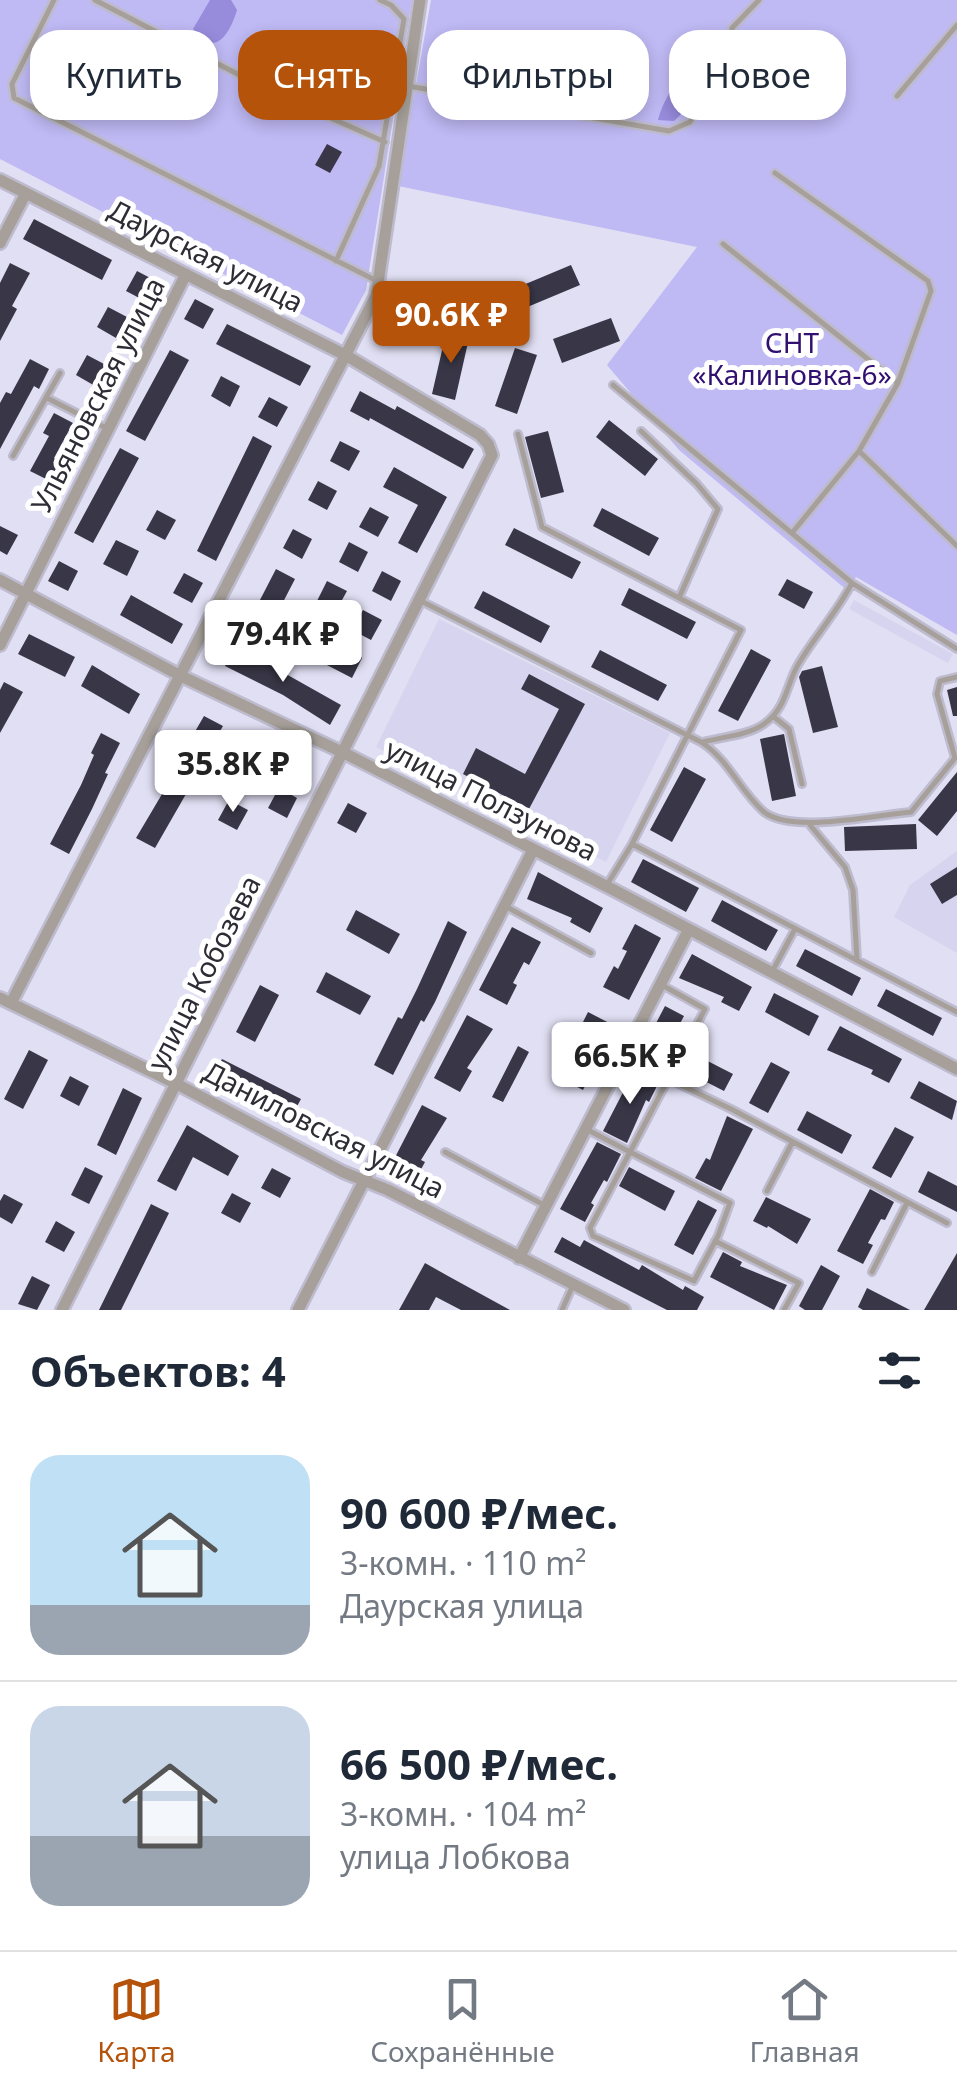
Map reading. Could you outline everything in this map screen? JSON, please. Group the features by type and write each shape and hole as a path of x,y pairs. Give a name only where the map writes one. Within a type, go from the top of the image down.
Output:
{"street":[{"path":"5,1000 181,676 376,296 420,0"},
{"name":"Даурская улица","path":"0,180 347,356 480,435 488,444"},
{"path":"0,243 26,193"},
{"name":"Ульяновская улица","path":"0,645 186,274"},
{"name":"улица Кобозева","path":"62,1310 421,601 492,455 488,444"},
{"name":"улица Ползунова","path":"0,580 181,676 344,753 606,886 957,1069"},
{"path":"298,1310 533,850"},
{"path":"519,1258 688,931"},
{"name":"Даниловская улица","path":"5,1000 624,1310"}],"lane":[{"path":"54,0 12,84 14,98 378,281"},
{"path":"95,0 274,93 385,142"},
{"path":"336,261 379,166 385,142 404,19 380,0"},
{"path":"408,86 669,131 690,122 728,60 732,28 759,0"},
{"path":"897,96 957,25"},
{"path":"775,173 928,281 931,291 898,384 859,451 792,533"},
{"path":"723,244 898,384"},
{"path":"13,456 60,373"},
{"path":"613,385 852,583 957,649"},
{"path":"48,398 108,429"},
{"path":"641,431 718,508 679,598"},
{"path":"518,434 542,528 741,630 632,844 606,886"},
{"path":"859,451 957,546"},
{"path":"701,742 760,728 774,717 783,705 797,666 840,608 852,583"},
{"path":"421,601 701,742 718,753 765,812 785,822 810,824 912,812 954,758 938,694 940,681 957,677"},
{"path":"774,717 789,729 802,784"},
{"path":"810,824 845,867 853,890 857,960"},
{"path":"632,844 957,1012"},
{"path":"503,905 591,953"},
{"path":"771,973 795,929"},
{"path":"584,1128 630,1152 730,1203 694,1281 593,1236 590,1228 630,1152 669,1079 705,1009 662,985"},
{"path":"622,1056 948,1223"},
{"path":"767,1191 792,1143"},
{"path":"445,1152 545,1205"},
{"path":"872,1272 908,1202"},
{"path":"715,1240 799,1284 784,1310"},
{"path":"562,1310 573,1284"}],"shaded area":[{"path":"210,0 231,0 237,10 218,42 218,30 193,29"},
{"path":"669,95 669,120 674,121 658,120"},
{"path":"854,600 953,654 948,663 849,609"},
{"path":"439,619 670,733 606,862 376,747"},
{"path":"957,851 957,953 894,917 910,885"}],"green space":[{"path":"0,0 412,0 407,32 238,30 238,120 393,120 366,290 342,335 0,159"},
{"name":"СНТ «Калиновка-6»","path":"431,0 957,0 957,635 856,577 848,591 679,450 607,365 697,247 398,186"}],"building":[{"path":"327,144 342,152 330,173 315,165"},
{"path":"34,219 112,260 102,280 23,239"},
{"path":"10,263 30,273 12,306 17,309 0,341 0,283"},
{"path":"571,265 580,285 525,308 516,288"},
{"path":"137,271 156,281 145,301 126,291"},
{"path":"195,299 214,309 203,329 184,319"},
{"path":"108,307 127,317 116,338 97,327"},
{"path":"611,318 620,341 562,363 553,339"},
{"path":"227,324 311,366 300,386 216,344"},
{"path":"446,333 469,338 455,400 432,394"},
{"path":"515,348 537,355 517,414 495,406"},
{"path":"170,350 189,360 145,441 126,431"},
{"path":"87,355 106,365 95,386 76,375"},
{"path":"30,359 49,369 39,389 34,386 0,449 0,403 6,392 11,394"},
{"path":"221,376 240,386 230,407 211,396"},
{"path":"360,391 395,410 397,406 474,449 463,469 350,411"},
{"path":"269,397 288,407 277,427 258,417"},
{"path":"54,413 73,423 54,458 60,461 50,481 30,471 49,436 43,433"},
{"path":"609,420 658,459 645,476 596,437"},
{"path":"548,431 564,492 541,498 525,437"},
{"path":"253,436 272,446 216,561 197,551"},
{"path":"340,441 360,451 349,471 330,461"},
{"path":"120,448 139,458 93,543 74,533"},
{"path":"394,467 447,497 417,553 398,543 418,505 383,487"},
{"path":"318,481 337,491 327,510 308,500"},
{"path":"370,507 389,517 378,537 359,527"},
{"path":"602,508 659,538 649,556 593,526"},
{"path":"157,510 176,520 165,540 146,530"},
{"path":"0,526 18,535 7,555 0,551"},
{"path":"514,528 581,562 572,579 505,545"},
{"path":"293,529 312,539 302,559 283,548"},
{"path":"116,540 139,551 127,576 103,564"},
{"path":"349,542 368,552 358,572 339,562"},
{"path":"59,561 78,571 68,591 48,581"},
{"path":"276,569 295,579 267,633 248,623"},
{"path":"382,571 401,581 391,601 372,591"},
{"path":"184,573 203,583 192,603 173,593"},
{"path":"787,579 813,592 804,609 778,595"},
{"path":"327,581 347,591 336,611 317,601"},
{"path":"629,588 696,622 687,639 621,605"},
{"path":"483,591 550,626 541,643 474,608"},
{"path":"131,595 183,624 172,644 120,615"},
{"path":"363,610 382,620 371,640 352,630"},
{"path":"308,630 362,658 352,678 298,650"},
{"path":"29,634 75,657 65,677 18,654"},
{"path":"236,646 341,705 330,725 283,695 225,666"},
{"path":"751,649 771,660 738,721 718,711"},
{"path":"600,650 667,685 658,701 591,667"},
{"path":"92,665 140,694 129,714 81,686"},
{"path":"822,666 838,727 813,733 799,677 802,671"},
{"path":"529,674 585,704 529,809 463,774 476,748 525,774 559,709 521,689"},
{"path":"4,682 23,692 0,733 0,690"},
{"path":"957,687 957,716 953,716 947,690"},
{"path":"204,716 223,726 194,776 175,766"},
{"path":"101,733 120,743 69,854 50,844 81,785"},
{"path":"784,734 796,796 772,801 760,739"},
{"path":"245,743 265,753 254,773 235,763"},
{"path":"285,758 304,768 290,794 297,798 287,818 268,808 282,782 274,778"},
{"path":"684,767 706,779 672,842 650,830"},
{"path":"957,772 957,811 937,836 918,820"},
{"path":"168,784 186,794 155,848 136,838"},
{"path":"229,800 248,810 237,830 218,820"},
{"path":"348,803 367,813 356,833 337,823"},
{"path":"916,824 917,849 845,851 844,827"},
{"path":"643,859 699,888 686,912 631,882"},
{"path":"957,867 957,895 942,904 930,884"},
{"path":"538,872 603,908 590,933 570,922 572,918 527,899"},
{"path":"722,900 778,930 766,951 711,921"},
{"path":"356,910 400,934 389,954 346,930"},
{"path":"448,921 467,932 435,1002 424,1022 421,1020 393,1075 374,1065 398,1017 402,1019"},
{"path":"635,924 661,938 629,1000 603,987 614,966 618,969 627,951 622,949"},
{"path":"512,927 541,942 529,965 524,962 507,1005 479,990"},
{"path":"805,949 861,978 852,996 796,966"},
{"path":"692,954 752,987 739,1011 721,1002 724,997 679,978"},
{"path":"326,972 371,996 360,1015 316,992"},
{"path":"260,985 279,995 255,1042 236,1032"},
{"path":"886,989 942,1018 933,1036 877,1006"},
{"path":"774,993 819,1016 809,1036 765,1012"},
{"path":"665,1006 684,1016 661,1060 642,1050"},
{"path":"588,1012 615,1026 583,1090 556,1076 583,1037 577,1034"},
{"path":"467,1015 493,1029 467,1068 472,1071 460,1092 434,1078"},
{"path":"840,1026 902,1059 889,1083 871,1074 873,1070 827,1050"},
{"path":"518,1046 529,1052 503,1102 492,1097"},
{"path":"29,1050 48,1060 23,1109 4,1099"},
{"path":"690,1052 733,1074 724,1091 681,1069"},
{"path":"222,1059 301,1099 290,1119 211,1079"},
{"path":"771,1062 790,1072 768,1113 749,1103"},
{"path":"634,1071 658,1084 649,1102 646,1100 627,1143 603,1131"},
{"path":"70,1076 89,1086 79,1106 60,1096"},
{"path":"919,1081 957,1101 952,1120 910,1098"},
{"path":"123,1088 142,1098 116,1155 97,1145"},
{"path":"422,1105 447,1118 421,1160 425,1162 414,1182 389,1169"},
{"path":"807,1111 852,1135 842,1154 797,1130"},
{"path":"727,1116 753,1129 721,1191 695,1178 706,1158 710,1160"},
{"path":"187,1125 239,1156 228,1176 193,1157 176,1191 157,1181"},
{"path":"895,1127 914,1137 891,1178 872,1168"},
{"path":"597,1142 621,1154 591,1203 594,1205 585,1222 560,1209"},
{"path":"85,1167 103,1176 89,1204 71,1195"},
{"path":"629,1167 675,1191 665,1211 619,1186"},
{"path":"272,1168 291,1178 280,1198 261,1188"},
{"path":"928,1171 957,1186 957,1212 918,1192"},
{"path":"870,1189 894,1202 868,1243 873,1245 863,1264 837,1251"},
{"path":"232,1193 251,1203 240,1223 221,1213"},
{"path":"4,1194 23,1204 12,1224 0,1217"},
{"path":"766,1197 811,1219 797,1244 753,1221"},
{"path":"698,1200 717,1210 693,1255 674,1245"},
{"path":"151,1204 169,1213 121,1310 99,1310"},
{"path":"56,1221 75,1232 64,1252 45,1242"},
{"path":"562,1237 580,1247 584,1240 639,1270 642,1265 683,1290 685,1286 704,1297 697,1310 667,1310 554,1252"},
{"path":"723,1252 742,1262 740,1266 787,1285 774,1310 710,1277"},
{"path":"957,1253 957,1310 924,1310"},
{"path":"425,1263 510,1310 461,1310 436,1297 429,1310 399,1310"},
{"path":"821,1265 840,1276 822,1310 805,1310 799,1306"},
{"path":"32,1276 50,1285 37,1310 18,1304"},
{"path":"867,1288 910,1310 863,1310 858,1307"}]}
